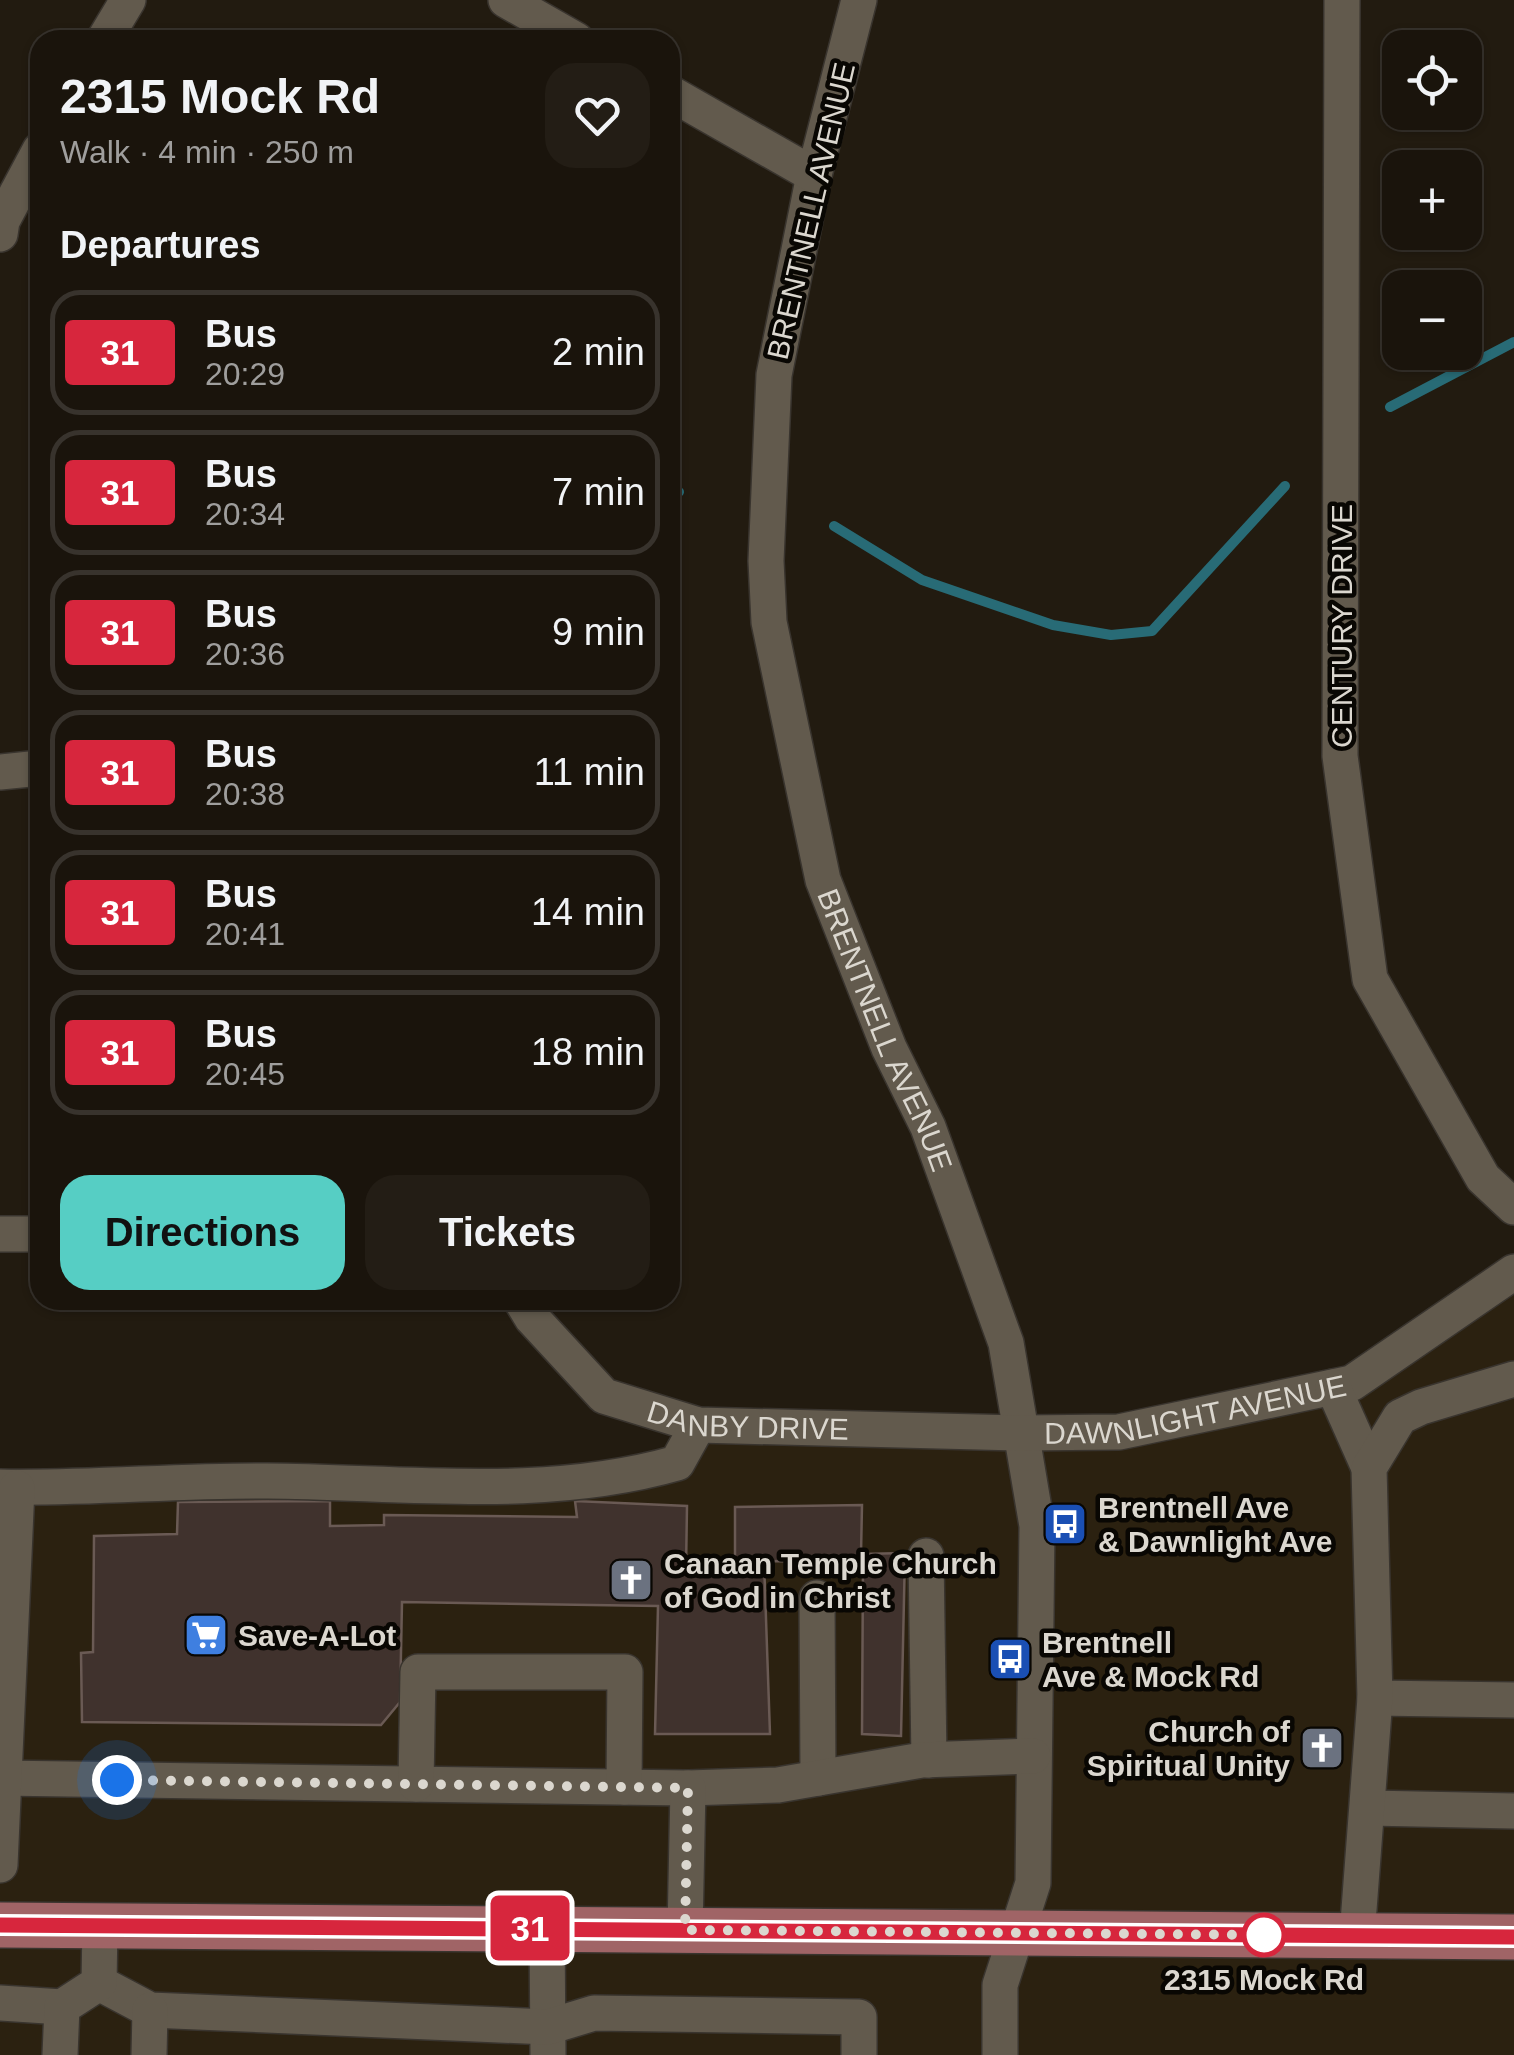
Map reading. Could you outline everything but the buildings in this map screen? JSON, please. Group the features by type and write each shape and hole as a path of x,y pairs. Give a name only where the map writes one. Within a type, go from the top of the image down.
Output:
{"main road":[{"path":"0,1925 1514,1937"}],"street":[{"path":"110,30 128,0"},
{"path":"506,0 558,30"},
{"name":"BRENTNELL AVENUE","path":"859,0 814,175 774,375 766,560 769,622 823,880 888,1048 928,1126 1006,1343 1036,1526 1033,1883 1000,1985 1000,2055"},
{"name":"CENTURY DRIVE","path":"1342,0 1340,756 1370,980 1483,1178 1514,1206"},
{"path":"680,99 814,175"},
{"path":"0,234 2,221 30,169"},
{"path":"0,772 30,769"},
{"path":"0,1234 30,1234"},
{"name":"DAWNLIGHT AVENUE","path":"1020,1433 1119,1432 1352,1383 1514,1272"},
{"name":"DANBY DRIVE","path":"527,1310 604,1396 698,1425 1020,1433"},
{"path":"1369,1468 1400,1418 1421,1407 1514,1379"},
{"path":"1333,1387 1369,1468 1375,1698 1357,1936"},
{"path":"0,1865 8,1488 264,1481 511,1488 589,1481 628,1477 677,1463 698,1425"},
{"path":"926,1556 930,1760"},
{"path":"817,1598 818,1778"},
{"path":"416,1784 418,1672 625,1672 624,1787"},
{"path":"1375,1698 1514,1700"},
{"path":"2,1778 688,1788 778,1786 930,1760 1034,1756"},
{"path":"685,1930 688,1788"},
{"path":"1369,1808 1514,1811"},
{"path":"100,1925 100,1983"},
{"path":"547,1928 548,2041"},
{"path":"0,2002 62,2006 100,1983"},
{"path":"100,1983 150,2010 333,2016 548,2041 594,2014 859,2017 859,2055"},
{"path":"60,2055 62,2006"},
{"path":"150,2010 150,2055"}],"shaded area":[{"path":"1514,1261 1514,2055 0,2055 0,1478 645,1478 719,1419 1206,1414 1319,1393"}],"waterway":[{"path":"1390,407 1514,342"},
{"path":"834,526 922,580 1053,625 1111,635 1152,631 1285,486"}],"bus line":[{"name":"31","path":"0,1925 1514,1937"}],"place":[{"name":"Brentnell Ave & Dawnlight Ave","path":"1065,1524"},
{"name":"Canaan Temple Church of God in Christ","path":"631,1580"},
{"name":"Save-A-Lot","path":"206,1635"},
{"name":"Brentnell Ave & Mock Rd","path":"1010,1659"},
{"name":"Church of Spiritual Unity","path":"1322,1748"},
{"name":"2315 Mock Rd","path":"1264,1935"}],"route":[{"path":"117,1780 688,1788 685,1930 1264,1935"}]}
